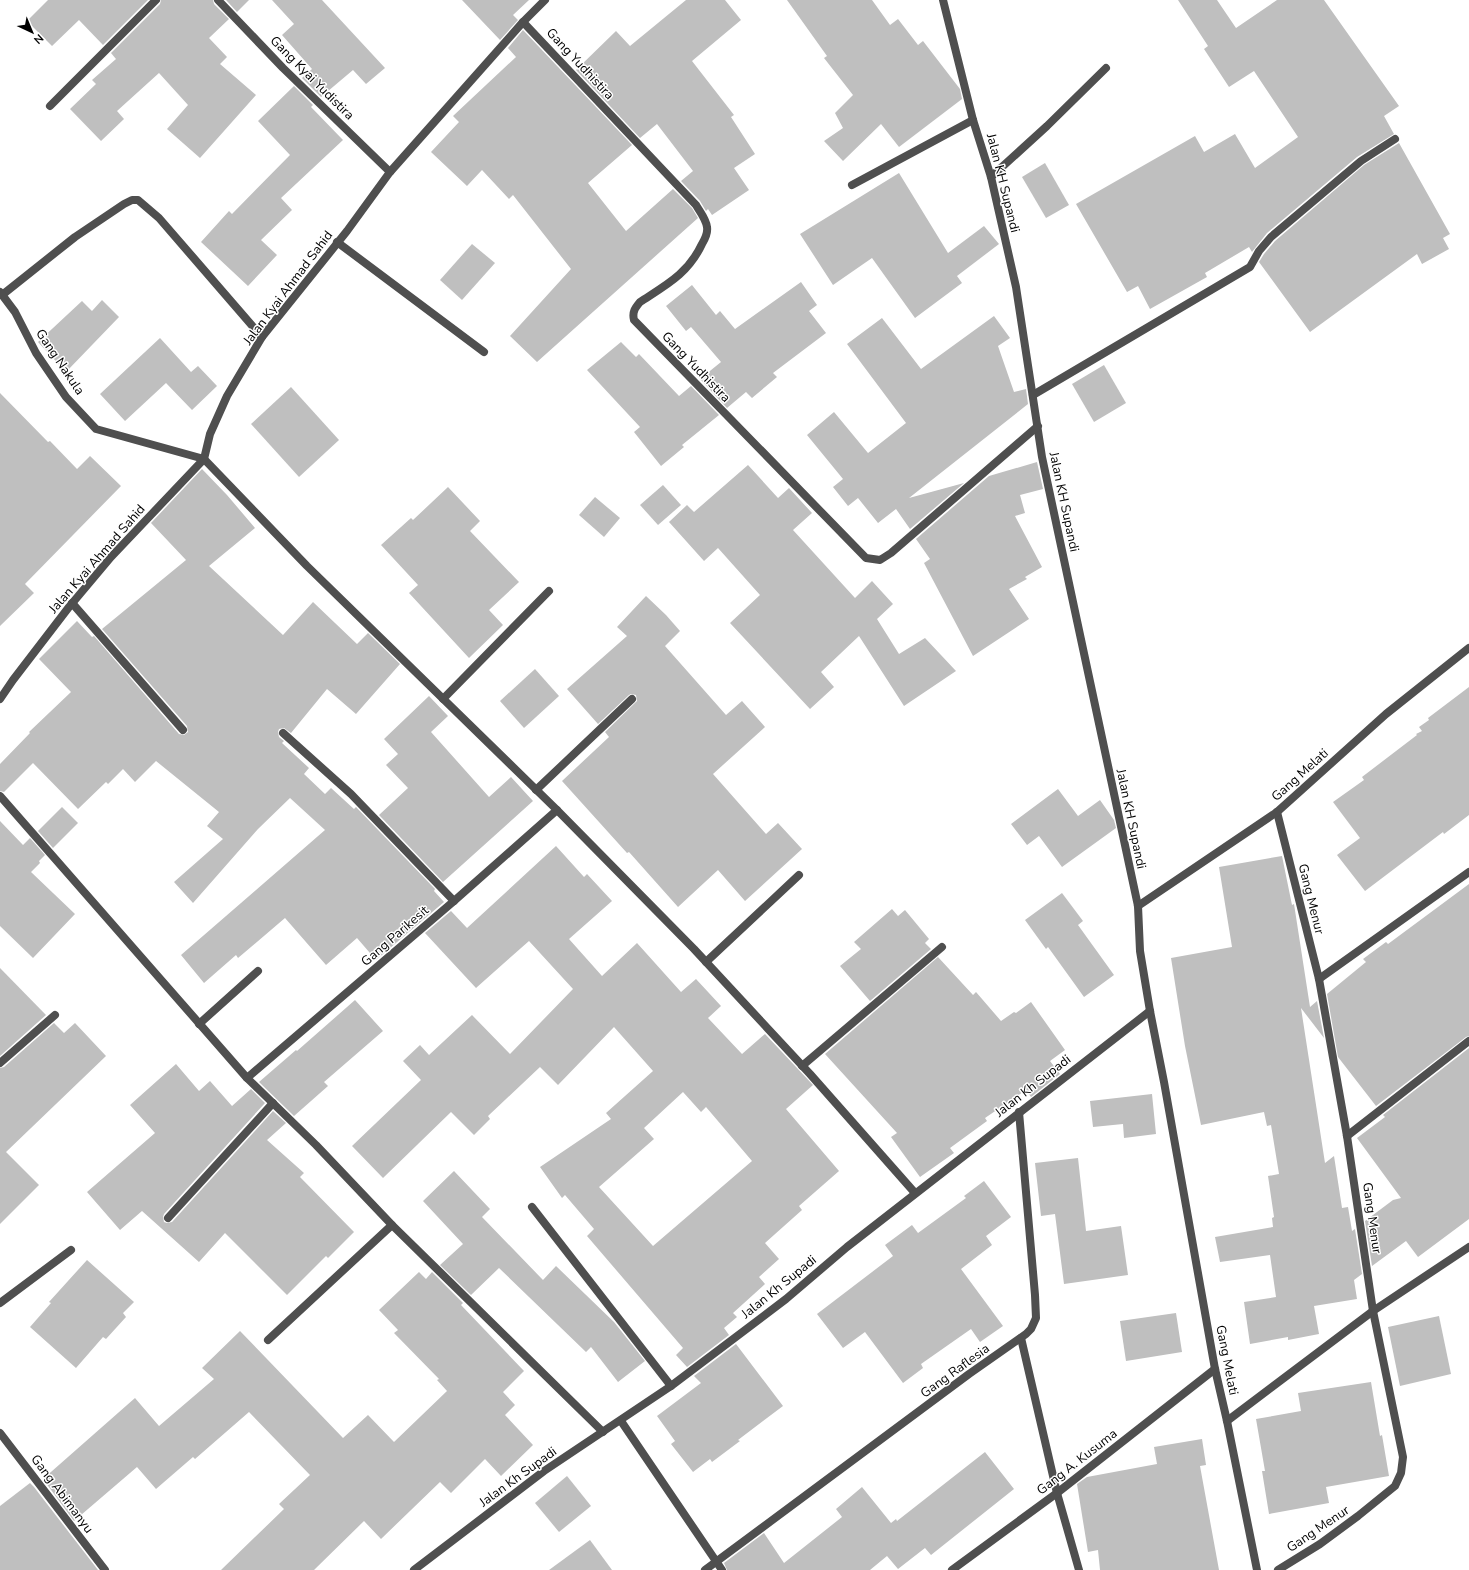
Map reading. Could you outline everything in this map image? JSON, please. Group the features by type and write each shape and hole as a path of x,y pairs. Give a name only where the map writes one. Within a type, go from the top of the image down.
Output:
{"street":[{"path":"50,106 156,0"},
{"name":"Gang Kyai Yudistira","path":"218,0 283,68 390,172"},
{"name":"Jalan Kyai Ahmad Sahid","path":"0,700 13,680 72,603 111,557 204,459 210,434 227,396 262,337 390,172 523,22 545,0"},
{"name":"Jalan KH Supandi","path":"943,0 973,120 991,177 1016,287 1042,457 1138,906 1140,951 1150,1011"},
{"name":"Gang Yudhistira","path":"523,22 696,205 708,226 706,238 699,252 686,269 640,302 635,308 633,316 634,320 866,558 880,560 891,553 1038,426"},
{"path":"991,177 1047,126 1106,68"},
{"path":"852,185 973,120"},
{"path":"1033,395 1250,267 1259,251 1271,237 1350,171 1395,139"},
{"path":"1,293 74,237 124,204 132,200 138,200 159,218 262,337"},
{"path":"337,242 484,352"},
{"name":"Gang Nakula","path":"1,293 15,312 36,353 66,396 96,429 204,459"},
{"path":"204,459 307,566 557,810 706,962 802,1066 915,1193"},
{"path":"443,699 549,591"},
{"path":"72,603 183,730"},
{"name":"Gang Melati","path":"1138,906 1277,812 1386,714 1469,648"},
{"path":"536,790 632,699"},
{"path":"283,733 351,794 454,901"},
{"path":"0,796 247,1078 316,1145 392,1225 604,1432"},
{"name":"Gang Parikesit","path":"247,1078 454,901 557,810"},
{"name":"Gang Menur","path":"1277,812 1319,979 1347,1136 1373,1311 1403,1457 1399,1479 1395,1486 1320,1544 1278,1570"},
{"path":"1319,979 1469,872"},
{"path":"706,962 799,875"},
{"path":"802,1066 942,947"},
{"path":"199,1024 258,971"},
{"name":"Gang Melati","path":"1150,1011 1215,1369 1227,1421 1373,1311 1469,1247"},
{"name":"Jalan Kh Supadi","path":"414,1570 544,1472 671,1386 786,1299 847,1247 915,1193 1150,1011"},
{"path":"0,1063 55,1015"},
{"path":"1347,1136 1469,1041"},
{"path":"168,1218 273,1103"},
{"name":"Gang Raflesia","path":"705,1570 1021,1338 1031,1329 1036,1318 1035,1295 1019,1112"},
{"path":"532,1207 671,1386"},
{"path":"268,1340 392,1225"},
{"path":"0,1303 71,1250"},
{"path":"1021,1338 1057,1493 1077,1569"},
{"name":"Gang A. Kusuma","path":"952,1570 1057,1493 1215,1369"},
{"path":"621,1421 722,1570"},
{"path":"1227,1421 1256,1570"},
{"name":"Gang Abimanyu","path":"0,1433 105,1570"}],"building":[{"path":"48,0 148,0 103,45 79,20 52,46 27,21"},
{"path":"161,0 213,0 214,4 229,19 209,38 227,57 220,64 256,95 200,158 167,129 188,105 159,73 117,111 124,119 101,141 70,109 96,84 92,80 116,59 111,53 160,4"},
{"path":"226,0 249,0 237,12"},
{"path":"272,0 322,0 385,68 366,84 353,70 321,97 302,78 312,69 282,35 294,24"},
{"path":"462,0 529,0 513,15 518,20 500,40"},
{"path":"686,0 725,0 741,20 692,61 734,115 731,117 755,154 734,168 749,190 712,215 708,209 706,211 700,201 681,181 693,171 657,124 640,138 576,70 616,31 630,46"},
{"path":"787,0 872,0 890,25 898,19 918,45 923,41 960,89 962,99 899,147 881,124 843,161 824,141 843,128 835,113 853,95 824,58 827,56"},
{"path":"1178,0 1217,0 1236,28 1277,0 1324,0 1399,106 1384,116 1394,134 1357,157 1267,233 1252,252 1249,247 1205,273 1207,277 1150,309 1138,286 1127,292 1076,204 1195,136 1204,152 1235,134 1255,168 1298,137 1254,71 1229,87 1204,49 1208,46"},
{"path":"523,30 632,145 588,183 626,231 673,189 692,208 698,218 537,362 510,336 571,269 513,195 509,199 482,170 467,186 431,152 459,122 453,116 516,57 508,48"},
{"path":"294,86 313,105 311,107 343,140 281,198 292,210 261,240 277,255 248,286 201,242 229,211 232,214 290,155 258,121"},
{"path":"1399,143 1450,234 1443,238 1449,249 1422,264 1417,254 1310,332 1259,262 1275,241 1364,165"},
{"path":"1045,163 1069,205 1046,218 1022,177"},
{"path":"899,173 948,253 984,226 999,244 957,276 962,283 915,318 872,258 833,285 800,234"},
{"path":"472,244 495,263 462,300 440,280"},
{"path":"801,282 817,305 809,311 826,333 773,373 777,377 752,398 746,392 727,408 700,379 721,362 691,327 686,331 666,306 692,285 716,315 720,311 735,329"},
{"path":"102,300 119,317 66,372 38,342 82,301 92,311"},
{"path":"994,316 1010,338 998,346 1014,392 1026,389 1028,404 909,498 964,483 910,529 896,509 878,523 858,498 848,506 833,487 843,479 807,435 834,412 868,453 906,423 847,344 882,318 921,369"},
{"path":"160,338 191,372 198,366 217,386 192,410 166,383 125,421 100,394"},
{"path":"621,342 636,357 639,354 679,396 691,386 719,415 682,445 684,447 661,466 634,432 640,427 587,370"},
{"path":"1104,365 1126,403 1094,422 1072,384"},
{"path":"291,387 339,440 299,477 251,424"},
{"path":"0,393 77,469 90,456 121,486 25,584 34,593 0,626"},
{"path":"1037,462 1043,489 1020,495 1025,513 1015,516 1042,567 1025,577 1027,579 1009,589 1029,619 973,656 924,563 930,559 916,539 989,476"},
{"path":"748,465 778,498 789,488 812,513 793,530 855,598 872,581 893,604 877,619 899,654 925,638 956,671 904,706 859,636 821,672 834,687 810,709 730,623 760,595 718,548 704,561 669,522 687,505 694,512"},
{"path":"202,469 227,495 255,528 209,566 283,635 313,602 357,644 368,633 400,664 356,714 327,689 291,733 284,728 279,729 278,732 279,737 284,741 282,743 309,768 304,774 325,794 331,788 354,809 356,807 435,889 434,891 444,902 376,960 357,938 326,965 285,918 238,958 236,955 204,983 181,955 325,830 290,798 258,829 193,903 174,882 223,839 207,826 219,812 156,761 135,782 123,769 108,784 106,782 78,809 33,763 4,792 0,791 0,764 30,733 29,732 71,692 39,659 77,621 92,637 94,636 179,734 184,735 188,732 187,726 102,629 186,560 151,523"},
{"path":"663,485 681,505 658,525 640,505"},
{"path":"448,487 480,521 470,531 519,582 489,610 503,625 469,658 409,593 418,585 381,545 411,518 413,520"},
{"path":"595,497 620,518 604,537 579,515"},
{"path":"646,596 680,631 665,646 726,715 742,701 765,727 713,774 766,834 778,823 802,849 745,901 718,870 678,907 629,852 627,853 562,781 609,737 605,732 637,701 636,695 629,695 598,724 567,689 627,636 617,627"},
{"path":"535,669 559,696 524,728 500,701"},
{"path":"1469,687 1469,815 1444,834 1443,832 1365,891 1337,855 1360,838 1333,802 1364,780 1362,777 1417,735 1416,734 1422,731 1419,727 1429,720 1428,718"},
{"path":"429,696 448,716 431,732 489,797 511,777 533,801 443,882 379,815 408,788 386,765 398,754 384,739"},
{"path":"1058,789 1078,816 1100,800 1114,820 1116,828 1062,867 1039,836 1027,845 1011,824"},
{"path":"62,807 78,823 53,848 38,831"},
{"path":"0,821 23,845 30,838 45,855 39,861 40,863 31,872 75,914 33,958 0,926"},
{"path":"556,846 584,877 587,874 612,901 569,939 602,976 637,943 681,992 696,979 721,1006 708,1018 742,1054 765,1034 813,1085 786,1109 839,1171 799,1206 802,1210 765,1243 779,1259 759,1277 765,1284 733,1313 737,1317 724,1328 729,1335 687,1367 676,1355 683,1348 587,1236 594,1229 565,1195 562,1198 540,1167 611,1119 606,1113 653,1071 614,1027 558,1085 540,1067 488,1116 490,1119 474,1135 451,1112 383,1178 352,1146 421,1080 403,1061 420,1045 429,1055 472,1015 510,1054 573,989 529,941 476,988 425,933 451,911 467,928","holes":["683,1092 701,1112 706,1107 752,1161 653,1246 599,1187 654,1139 644,1128"]},
{"path":"1282,856 1292,905 1294,904 1310,1007 1317,1001 1324,1038 1301,1008 1325,1163 1334,1156 1342,1208 1348,1207 1352,1231 1355,1229 1362,1274 1354,1280 1357,1299 1314,1306 1319,1334 1288,1340 1288,1337 1250,1344 1244,1302 1276,1297 1270,1255 1220,1262 1215,1237 1273,1227 1272,1218 1274,1217 1268,1176 1279,1174 1271,1125 1267,1126 1264,1112 1201,1125 1185,1046 1171,958 1232,947 1219,867"},
{"path":"1469,884 1469,1036 1376,1106 1338,1057 1327,994 1366,962 1363,959 1386,942 1388,944"},
{"path":"1062,893 1083,921 1078,925 1114,975 1084,997 1048,947 1046,949 1025,920"},
{"path":"892,909 898,916 905,910 929,939 925,943 931,949 870,1001 840,966 861,949 854,942"},
{"path":"938,957 973,995 976,992 1001,1021 1014,1012 1016,1013 1031,1002 1065,1050 1050,1061 1060,1074 1031,1097 1026,1090 985,1118 987,1121 950,1148 954,1153 920,1177 891,1137 897,1133 825,1054"},
{"path":"0,968 46,1015 0,1056"},
{"path":"355,1000 383,1031 324,1082 328,1086 294,1116 259,1082"},
{"path":"54,1023 64,1033 75,1023 106,1056 6,1152 39,1185 0,1224 0,1068 4,1067"},
{"path":"1469,1048 1469,1219 1418,1257 1406,1241 1372,1266 1365,1221 1393,1200 1401,1198 1357,1138 1385,1117 1383,1115"},
{"path":"176,1064 199,1091 210,1081 232,1106 251,1089 265,1103 164,1214 164,1222 172,1222 273,1111 286,1123 267,1140 304,1173 300,1177 354,1232 328,1258 326,1256 287,1295 225,1233 199,1262 142,1211 120,1230 87,1192 155,1133 130,1105"},
{"path":"1152,1094 1156,1134 1124,1138 1123,1124 1093,1127 1090,1101"},
{"path":"1078,1158 1086,1231 1121,1226 1128,1275 1064,1284 1055,1214 1041,1216 1035,1163"},
{"path":"454,1171 490,1209 482,1217 543,1280 556,1266 614,1322 645,1361 618,1382 591,1347 586,1352 499,1268 471,1295 440,1265 463,1244 423,1201"},
{"path":"984,1181 1011,1217 986,1236 992,1245 961,1269 1003,1326 980,1342 971,1329 921,1364 923,1368 903,1383 865,1332 843,1348 817,1314 893,1256 885,1245 912,1225 918,1233 966,1198 964,1196"},
{"path":"87,1260 134,1302 123,1313 126,1317 106,1339 103,1337 76,1368 30,1327 51,1303 49,1302"},
{"path":"419,1272 426,1279 432,1272 463,1303 461,1305 524,1371 503,1392 515,1405 505,1415 533,1445 501,1476 485,1459 451,1493 440,1482 381,1539 364,1521 314,1570 221,1570 284,1509 279,1504 310,1475 249,1412 195,1459 193,1457 156,1489 137,1467 74,1521 43,1479 135,1398 159,1426 214,1379 202,1368 240,1331 343,1438 368,1415 394,1442 447,1391 437,1380 439,1379 394,1333 398,1330 379,1310"},
{"path":"1176,1313 1182,1352 1126,1361 1120,1321"},
{"path":"1439,1316 1451,1374 1400,1386 1388,1327"},
{"path":"736,1344 783,1406 712,1462 710,1459 693,1472 671,1444 675,1441 657,1416 701,1383 694,1376"},
{"path":"1371,1382 1380,1436 1382,1435 1389,1476 1326,1487 1329,1503 1269,1514 1262,1471 1265,1471 1256,1419 1301,1411 1298,1393"},
{"path":"1202,1439 1206,1465 1200,1466 1219,1570 1100,1570 1098,1550 1088,1552 1077,1484 1087,1477 1157,1464 1154,1447"},
{"path":"985,1452 1014,1489 931,1555 925,1548 898,1569 887,1556 870,1570 727,1570 724,1563 764,1533 784,1563 842,1517 836,1509 862,1487 891,1523 896,1519 897,1521"},
{"path":"567,1476 591,1506 559,1532 535,1503"},
{"path":"30,1483 98,1570 0,1570 0,1506"},
{"path":"590,1540 612,1570 549,1570"}]}
